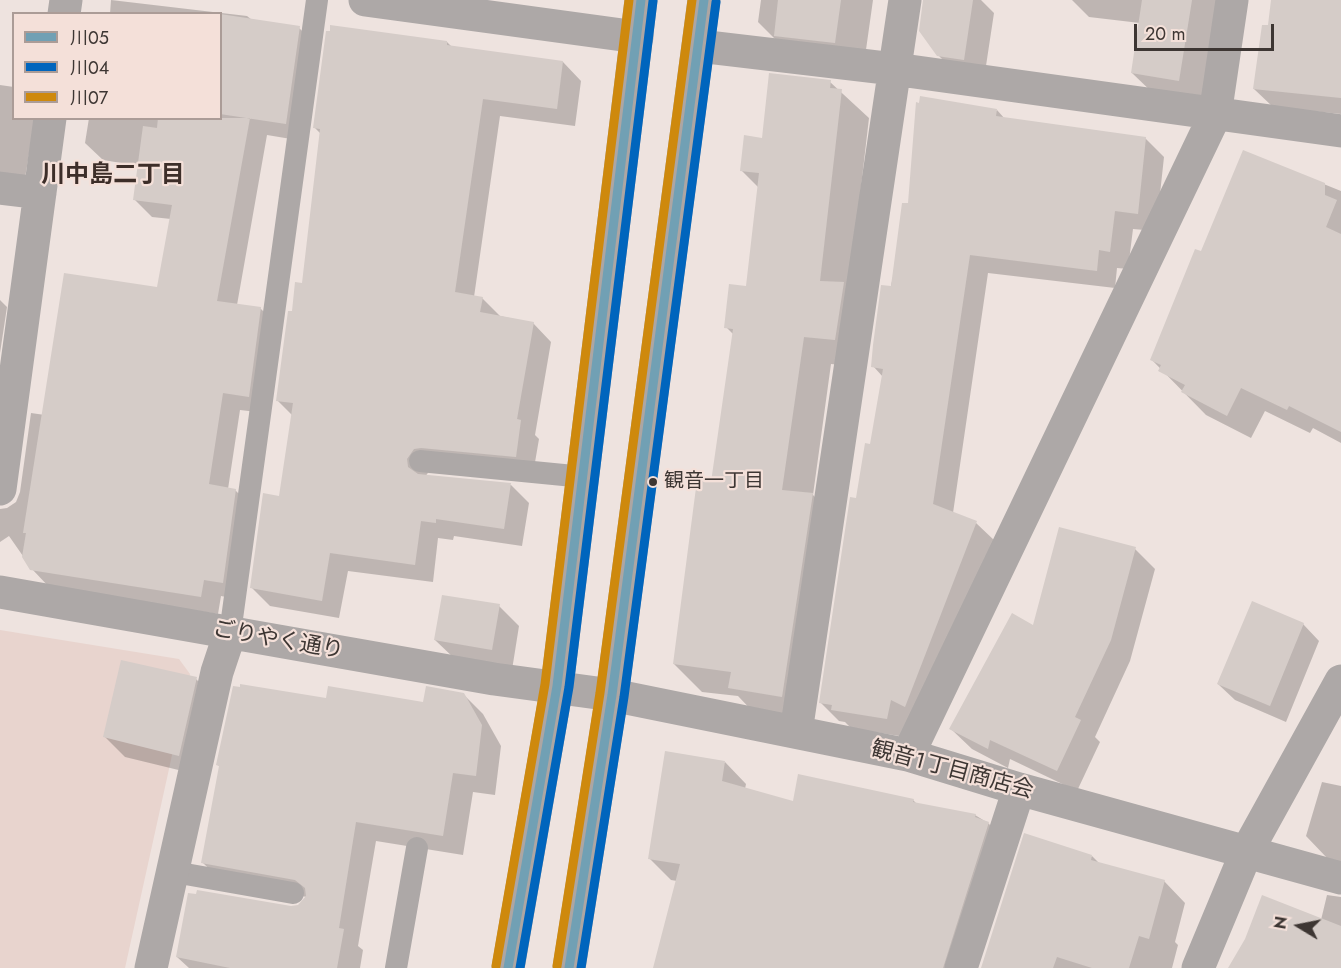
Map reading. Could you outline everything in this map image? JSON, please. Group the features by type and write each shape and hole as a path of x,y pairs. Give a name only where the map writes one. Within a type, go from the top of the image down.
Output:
{"highway":[{"path":"508,968 558,686 641,0"},
{"path":"573,967 612,695 704,0"}],"street":[{"path":"365,0 636,38"},
{"path":"796,732 905,0"},
{"path":"908,755 1215,115 1232,0"},
{"path":"699,46 894,69 1341,131"},
{"path":"0,489 50,120"},
{"path":"0,188 40,193"},
{"name":"ごりやく通り","path":"0,592 494,679 558,686"},
{"path":"152,968 217,672 230,633"},
{"path":"1198,968 1246,853 1341,681"},
{"name":"観音１丁目商店会","path":"558,686 908,755 1019,789 1341,878"},
{"path":"961,968 1019,789"}],"lane":[{"path":"230,633 317,0"},
{"path":"420,461 584,477"},
{"path":"396,968 417,848"},
{"path":"174,872 293,893"}],"shaded area":[{"path":"0,630 179,659 190,674 125,968 0,968"}],"building":[{"path":"778,0 841,0 835,43 774,36"},
{"path":"923,0 973,0 964,60 937,56 919,31"},
{"path":"1142,0 1192,0 1179,81 1131,73"},
{"path":"1271,0 1341,0 1341,98 1253,89 1262,25 1268,25"},
{"path":"222,14 300,26 286,124 222,114"},
{"path":"330,25 447,41 447,45 563,61 557,109 483,99 455,292 483,297 480,312 534,322 517,419 521,420 516,457 421,448 414,449 407,459 408,467 418,474 511,483 504,529 436,519 436,523 421,521 415,565 330,553 322,601 250,588 263,493 279,496 293,403 276,401 288,311 292,311 295,282 302,283 320,129 313,128 326,31 330,31"},
{"path":"769,73 831,80 830,88 842,89 820,281 844,282 835,340 804,337 782,490 813,493 782,697 728,688 731,672 673,664 697,480 711,482 733,329 724,328 729,284 746,286 759,173 740,171 744,135 762,138"},
{"path":"920,96 997,109 996,116 1146,137 1138,214 1115,211 1110,252 1099,250 1097,271 970,255 933,504 977,521 905,707 891,700 887,719 831,710 832,705 819,703 850,497 856,498 865,443 870,444 883,369 871,367 881,285 891,286 902,203 908,203 916,102 919,103"},
{"path":"250,118 217,301 261,307 249,397 223,393 209,484 236,489 223,583 204,580 201,597 30,570 22,557 26,533 23,533 64,273 157,287 172,205 133,200 143,126 157,128 158,120"},
{"path":"1243,150 1325,183 1325,195 1337,200 1326,227 1341,234 1341,432 1289,406 1287,410 1241,388 1227,416 1181,392 1185,385 1158,371 1161,365 1150,360 1195,249 1201,251"},
{"path":"1059,527 1136,547 1111,640 1075,717 1081,720 1057,771 990,740 988,749 949,729 1012,613 1033,625"},
{"path":"442,595 500,604 492,650 434,640"},
{"path":"1252,601 1304,623 1270,706 1217,684"},
{"path":"121,660 197,677 179,756 103,737"},
{"path":"240,684 326,698 328,686 423,702 426,686 464,693 482,725 476,776 453,773 443,836 356,822 339,928 344,929 337,968 230,968 176,957 188,893 196,894 197,890 291,906 298,905 306,896 305,888 295,880 201,863 219,766 216,765 233,686 240,687"},
{"path":"665,751 725,761 722,781 793,801 798,774 914,799 913,802 976,814 975,817 989,822 943,968 653,968 680,864 648,859"},
{"path":"1024,833 1092,855 1091,860 1165,880 1149,939 1139,936 1129,968 1092,968 1057,957 1053,968 981,968"},
{"path":"1262,895 1341,926 1341,968 1228,968 1245,939"}],"transit line":[{"name":"川07","path":"496,966 545,684 629,0"},
{"name":"川05","path":"508,968 557,686 641,0"},
{"name":"川07","path":"557,966 600,693 692,0"},
{"name":"川05","path":"569,968 612,695 704,0"},
{"name":"川04","path":"520,968 569,687 653,1"},
{"name":"川04","path":"581,968 624,697 716,2"}],"place":[{"name":"観音一丁目","path":"653,482"}],"district":[{"name":"川中島二丁目","path":"113,176"}]}
